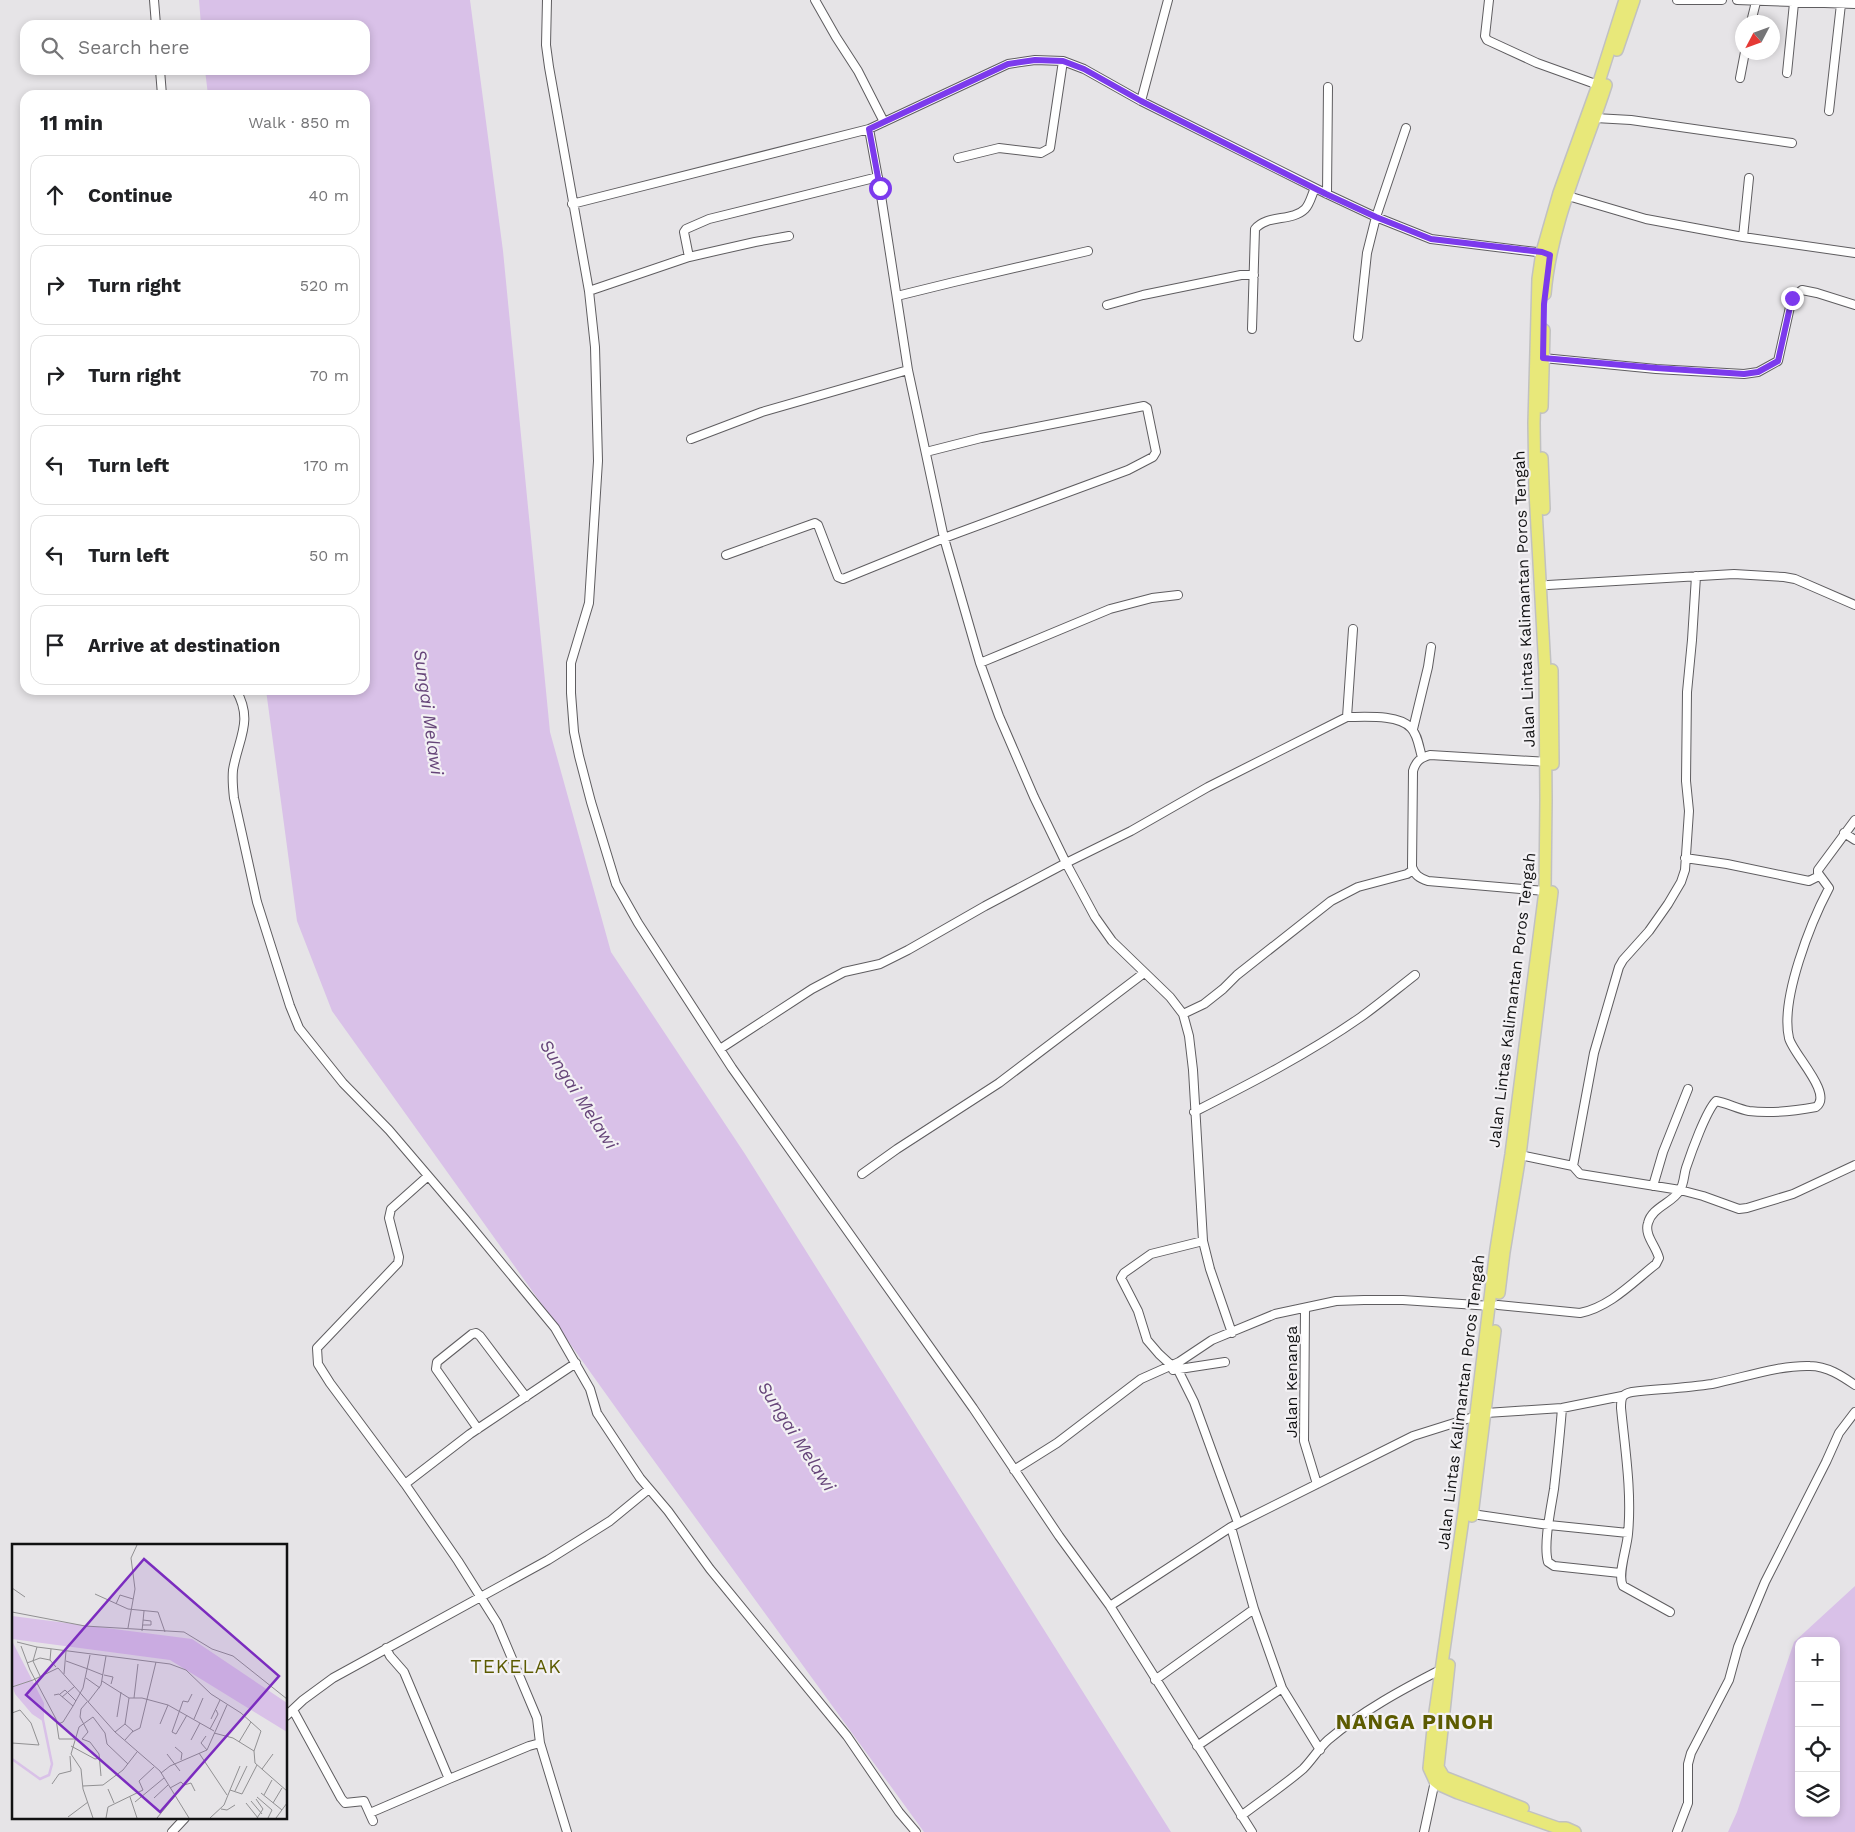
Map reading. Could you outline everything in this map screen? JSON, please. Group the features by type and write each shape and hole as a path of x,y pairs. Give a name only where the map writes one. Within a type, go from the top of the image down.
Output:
{"main road":[{"name":"Jalan Lintas Kalimantan Poros Tengah","path":"1571,1830 1560,1822 1444,1777 1438,1767 1445,1668 1481,1415 1494,1306 1520,1154 1552,891 1554,855 1535,491 1534,423 1538,279 1595,118 1601,86 1625,0"},
{"name":"Jalan Lintas Kalimantan Poros Tengah","path":"1494,1306 1496,1249 1511,1154 1545,891 1549,762 1554,707 1541,423 1546,254 1559,193 1634,0"},
{"name":"Jalan Lintas Kalimantan Poros Tengah","path":"1481,1415 1472,1514 1429,1768 1435,1781 1458,1793 1558,1828 1571,1830"}],"street":[{"path":"154,0 156,20"},
{"path":"547,0 547,53 588,291 595,347 598,461 589,602 572,663 571,693 574,732 591,802 616,884 638,923 720,1049 1110,1606 1252,1832"},
{"path":"815,0 858,71 884,122"},
{"path":"1141,101 1168,0"},
{"path":"1489,0 1485,36 1487,40 1537,62 1601,86"},
{"path":"1677,0 1722,0"},
{"path":"1737,0 1855,4"},
{"path":"1753,15 1756,2"},
{"path":"1787,73 1794,3"},
{"path":"1829,111 1841,4"},
{"path":"572,204 869,129 1008,64 1035,60 1063,61 1084,69 1141,101 1326,194 1431,239 1546,254"},
{"path":"1740,78 1743,60"},
{"path":"958,158 999,148 1040,153 1050,148 1063,61"},
{"path":"160,75 162,90"},
{"path":"1326,194 1328,87"},
{"path":"1595,118 1631,120 1792,143"},
{"path":"1358,337 1367,253 1376,217 1406,128"},
{"path":"869,129 908,370 944,538 980,662 998,716 1066,863 1095,916 1112,941 1170,997 1183,1014 1189,1036 1193,1070 1203,1241 1210,1269 1232,1333"},
{"path":"689,257 684,232 691,227 732,212 878,177"},
{"path":"1743,237 1749,178"},
{"path":"1252,329 1255,229 1262,222 1300,213 1307,208 1315,188"},
{"path":"1568,196 1646,219 1743,237 1855,253"},
{"path":"588,291 689,257 788,236"},
{"path":"897,296 1088,251"},
{"path":"1107,305 1143,295 1241,275 1254,275"},
{"path":"1543,358 1744,374 1758,372 1778,361 1792,298 1796,294 1802,290 1817,292 1855,305"},
{"path":"691,438 762,412 908,370"},
{"path":"726,555 815,523 818,525 838,577 843,580 944,538 1128,470 1153,457 1156,452 1147,408 1144,406 981,438 926,452"},
{"path":"1548,585 1734,574 1784,577 1795,579 1855,605"},
{"path":"1573,1166 1594,1053 1619,967 1649,931 1682,882 1689,812 1686,780 1687,692 1696,576"},
{"path":"980,662 1110,609 1152,598 1178,595"},
{"path":"1347,717 1353,628"},
{"path":"1422,758 1413,729 1431,647"},
{"path":"239,695 243,702 245,716 234,770 234,798 257,902 290,1006 299,1028 343,1083 389,1130 555,1328 590,1389 597,1413 649,1489 668,1511 710,1569 847,1736 899,1812 916,1832"},
{"path":"720,1049 812,989 844,972 880,964 1066,863 1131,831 1270,754 1347,717 1392,719 1407,724 1413,729"},
{"path":"1545,891 1428,881 1419,878 1413,870 1413,771 1416,762 1430,755 1549,762"},
{"path":"1178,1366 1212,1340 1275,1314 1336,1301 1403,1300 1580,1313 1603,1305 1656,1264 1659,1258 1658,1252 1648,1233 1647,1225 1649,1218 1680,1190 1700,1132 1714,1102 1741,1109 1765,1112 1787,1112 1816,1107 1820,1104 1821,1100 1816,1083 1792,1046 1789,1037 1788,1023 1791,991 1812,926 1829,888 1818,870 1855,820"},
{"path":"1844,833 1855,840"},
{"path":"1685,858 1742,866 1809,880 1820,876"},
{"path":"1183,1014 1204,1004 1223,990 1237,975 1331,901 1358,887 1406,874 1413,870"},
{"path":"862,1174 999,1083 1144,973"},
{"path":"1194,1112 1261,1077 1332,1035 1361,1017 1415,975"},
{"path":"1653,1186 1663,1152 1688,1089"},
{"path":"1520,1154 1573,1166 1580,1174 1680,1190 1738,1209 1792,1194 1855,1165"},
{"path":"428,1176 391,1209 389,1218 399,1258 398,1262 318,1348 318,1364 405,1484 498,1623 537,1718 540,1743 567,1832"},
{"path":"1203,1241 1151,1254 1124,1273 1121,1278 1138,1312 1147,1340 1159,1354 1178,1366 1194,1402 1234,1525 1254,1609 1282,1688 1320,1750"},
{"name":"Jalan Kenanga","path":"1305,1308 1304,1440 1317,1484"},
{"path":"478,1429 436,1369 437,1362 472,1334 476,1333 480,1336 526,1397"},
{"path":"1014,1470 1057,1443 1141,1379 1178,1366 1225,1362"},
{"path":"405,1484 478,1429 576,1363"},
{"path":"1110,1606 1234,1525 1413,1436 1481,1415 1562,1408 1622,1396 1632,1392 1711,1384 1771,1371 1811,1366 1827,1369 1844,1377 1855,1386"},
{"path":"1622,1396 1621,1408 1628,1475 1628,1533 1620,1581 1623,1586 1670,1612"},
{"path":"1562,1408 1546,1557 1548,1562 1554,1566 1620,1573"},
{"path":"1678,1832 1688,1803 1688,1764 1691,1753 1729,1680 1738,1647 1765,1582 1839,1433 1855,1412"},
{"path":"288,1714 303,1700 333,1678 548,1560 610,1521 649,1489"},
{"path":"1472,1514 1549,1525 1628,1533"},
{"path":"1155,1680 1254,1609"},
{"path":"386,1648 390,1656 404,1672 449,1779"},
{"path":"1241,1816 1302,1770 1326,1741 1382,1702 1445,1668"},
{"path":"1197,1746 1282,1688"},
{"path":"293,1710 343,1801 345,1803 362,1800 365,1802 371,1817 449,1779 540,1743"},
{"path":"1424,1832 1435,1781"},
{"path":"172,1832 183,1820"}],"water":[{"name":"Sungai Melawi","path":"199,0 470,0 503,251 550,732 611,952 745,1154 1171,1832 924,1832 636,1436 332,1011 297,921 267,695 370,695 370,90 207,90 206,75 370,75 370,20 201,20"},
{"path":"1855,1586 1855,1832 1728,1832 1737,1812 1795,1641 1795,1817 1840,1817 1840,1637 1799,1637"}],"district":[{"name":"TEKELAK","path":"516,1666"},
{"name":"NANGA PINOH","path":"1415,1721"}],"route":[{"path":"880,188 869,129 1008,64 1035,60 1063,61 1084,69 1141,101 1326,194 1431,239 1452,243 1470,243 1542,252 1550,255 1544,304 1543,358 1744,374 1758,372 1778,361 1792,298"}]}
